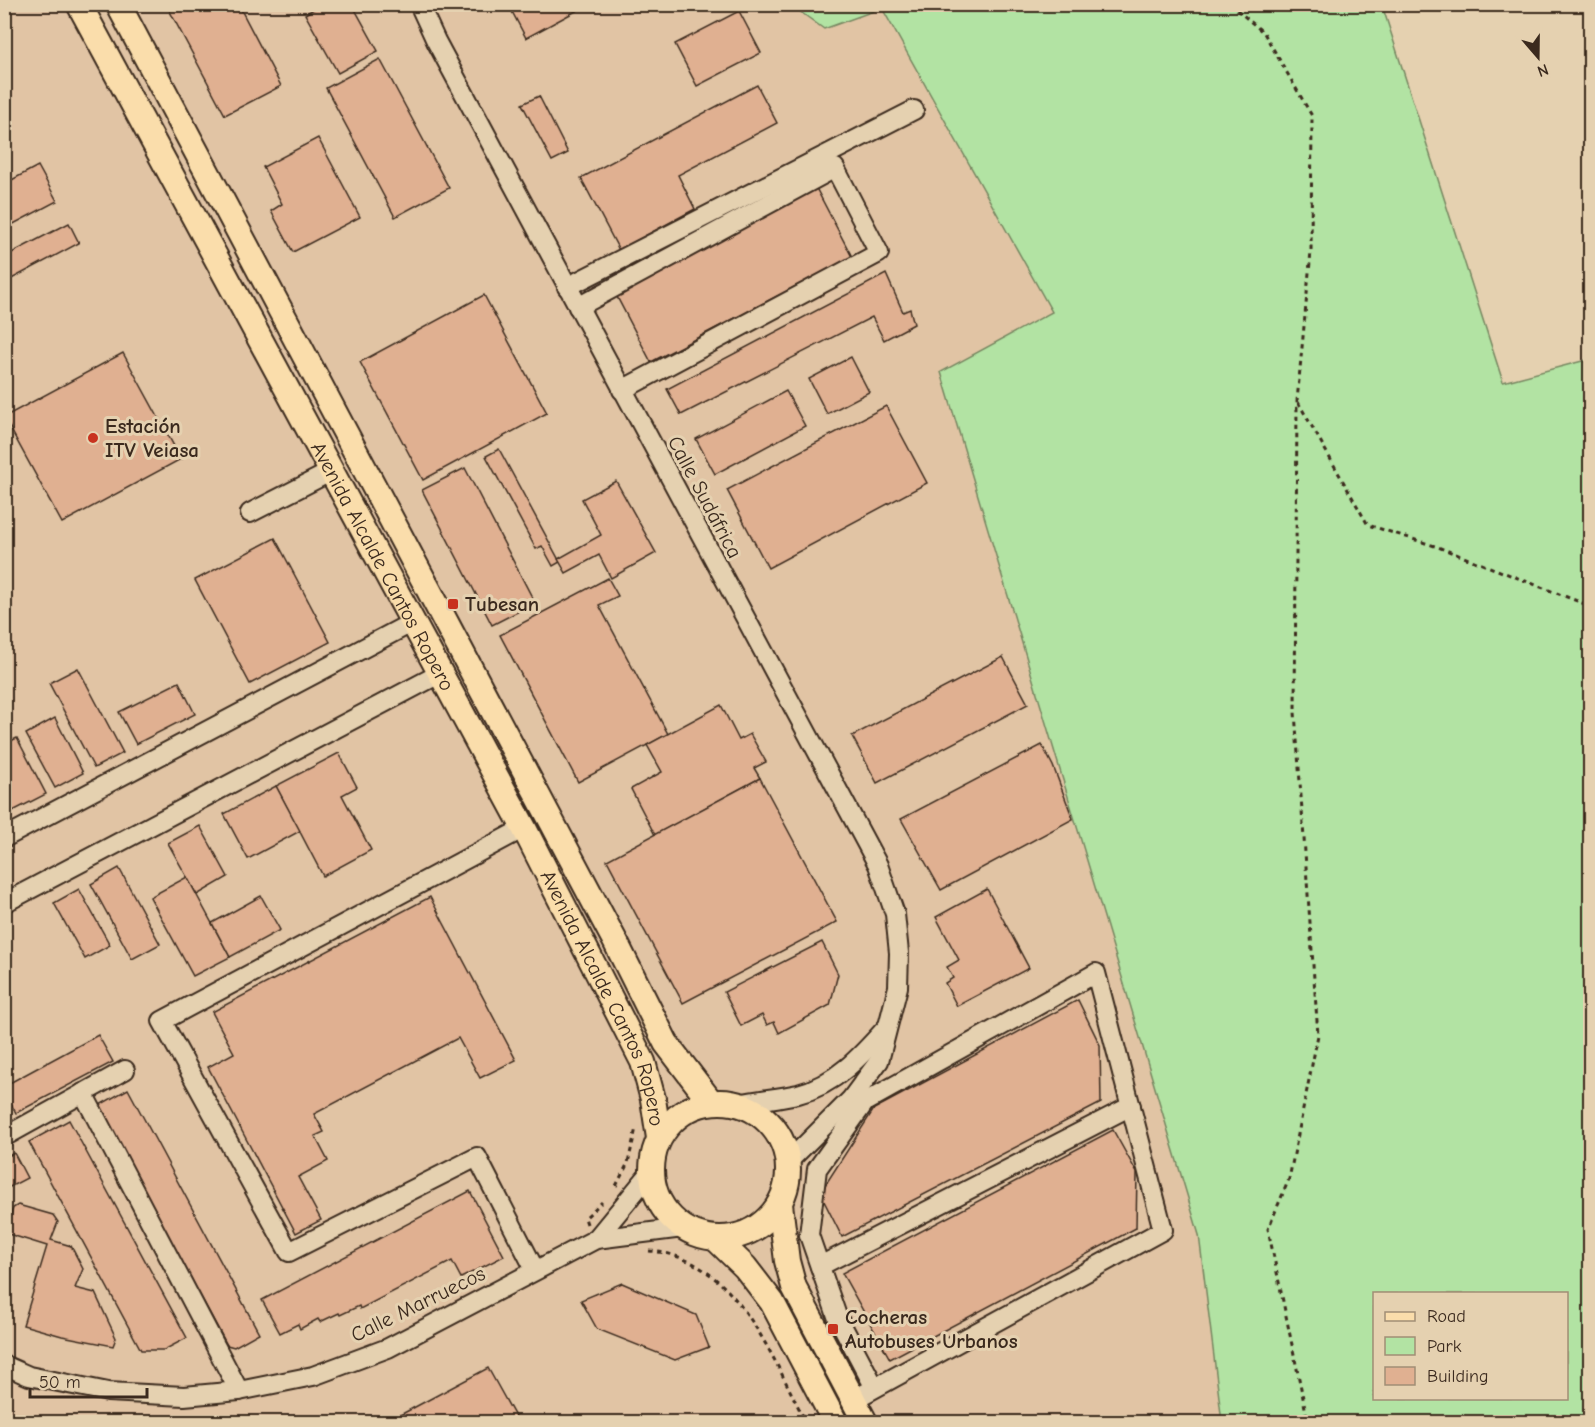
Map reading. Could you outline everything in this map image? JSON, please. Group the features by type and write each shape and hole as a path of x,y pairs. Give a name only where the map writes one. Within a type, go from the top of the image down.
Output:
{"main road":[{"name":"Avenida Alcalde Cantos Ropero","path":"79,4 524,828 643,1062 653,1099 659,1138"},
{"name":"Avenida Alcalde Cantos Ropero","path":"118,4 615,941 666,1043 711,1102"},
{"path":"725,1101 739,1104 757,1112 772,1125 783,1142 788,1162 787,1184 780,1204 768,1219 752,1230 734,1237 715,1238 699,1235 683,1228 666,1214 655,1194 651,1172 652,1155 659,1138 672,1120 690,1108 711,1102 725,1101"},
{"path":"780,1204 787,1261 794,1287 864,1422"},
{"path":"715,1238 745,1266 771,1302 835,1422"}],"street":[{"name":"Calle Sudáfrica","path":"419,4 436,41 567,287 878,865 895,914 899,953 898,987 879,1061 851,1099 788,1162"},
{"path":"567,287 914,110"},
{"path":"578,307 835,168 879,254 622,390"},
{"path":"250,513 332,471"},
{"path":"4,837 413,622"},
{"path":"4,903 441,673"},
{"path":"524,828 162,1021 289,1252 477,1157 535,1270"},
{"path":"853,1400 1164,1230 1096,973 865,1102 817,1169 809,1235 837,1316 874,1388"},
{"name":"Calle Sudáfrica","path":"739,1104 801,1094 830,1080 855,1062 889,1024"},
{"path":"4,1137 125,1070"},
{"path":"83,1093 239,1392"},
{"path":"820,1266 1131,1106"},
{"name":"Calle Marruecos","path":"596,1239 651,1172"},
{"name":"Calle Marruecos","path":"4,1365 29,1376 108,1392 184,1396 239,1392 313,1376 388,1348 596,1239 683,1228"}],"path":[{"path":"1230,4 1264,33 1311,116 1311,251 1297,401 1295,712 1318,1035 1289,1179 1268,1229 1308,1422"},
{"path":"1297,401 1368,525 1438,547 1590,606"}],"shaded area":[{"path":"791,4 825,28 882,8 1052,313 941,372 1199,1235 1222,1422 5,1422 5,5"}],"green space":[{"path":"791,5 1382,5 1503,382 1590,359 1590,1422 1222,1422 1199,1235 941,372 1052,312 882,8 824,29"}],"building":[{"path":"166,4 238,4 281,86 225,115"},
{"path":"322,4 352,4 378,51 338,73 305,14"},
{"path":"508,4 589,4 526,38"},
{"path":"739,11 761,53 697,86 675,44"},
{"path":"380,59 449,188 395,217 326,88"},
{"path":"757,85 777,123 678,175 695,209 619,250 581,178"},
{"path":"539,96 568,153 552,161 522,104"},
{"path":"318,138 360,217 293,252 271,211 282,204 263,167"},
{"path":"38,166 57,201 4,229 4,184"},
{"path":"816,188 852,257 651,362 615,293"},
{"path":"69,223 79,243 4,283 4,257"},
{"path":"886,274 903,312 910,309 914,324 884,340 872,317 681,415 667,389"},
{"path":"484,295 547,413 423,480 360,362"},
{"name":"Estación ITV Veiasa","path":"123,353 181,459 62,523 4,417"},
{"path":"851,357 869,392 827,414 809,379"},
{"path":"786,391 805,426 715,474 696,439"},
{"path":"886,406 927,483 768,568 727,490"},
{"path":"499,449 560,562 553,566 542,546 536,549 486,456"},
{"path":"465,468 535,603 492,625 422,490"},
{"path":"616,481 656,553 611,578 599,555 566,573 558,559 601,535 582,499"},
{"path":"275,538 330,642 250,684 195,580"},
{"path":"608,578 618,596 599,605 668,734 578,782 500,635"},
{"path":"1003,657 1028,704 877,783 852,736"},
{"path":"78,668 123,753 94,768 49,683"},
{"path":"179,682 195,714 136,744 119,712"},
{"path":"721,705 739,740 750,734 766,762 754,768 760,778 655,835 631,789 662,772 647,745"},
{"path":"55,718 83,773 55,788 26,734"},
{"path":"17,738 46,794 9,813 4,804 4,744"},
{"path":"1042,745 1053,766 1073,819 941,890 901,819"},
{"path":"339,753 357,787 342,795 371,850 323,876 276,786"},
{"path":"760,778 837,922 683,1003 607,860"},
{"path":"276,786 300,831 248,859 224,814"},
{"path":"200,826 228,877 197,895 168,843"},
{"path":"119,868 160,944 132,959 91,884"},
{"path":"187,877 230,957 193,976 150,897"},
{"path":"79,889 110,945 85,959 54,903"},
{"path":"987,889 1029,968 957,1006 945,983 953,978 947,967 959,960 936,917"},
{"path":"261,896 280,930 230,957 212,923"},
{"path":"430,897 516,1060 480,1078 458,1038 314,1114 324,1132 315,1136 328,1161 298,1177 321,1220 296,1233 208,1067 234,1053 212,1012"},
{"path":"822,942 838,974 830,1005 779,1033 774,1022 767,1025 762,1015 741,1026 724,992"},
{"path":"1078,1000 1100,1045 1101,1103 842,1237 820,1193 874,1109"},
{"path":"98,1035 113,1062 16,1113 4,1091 4,1086"},
{"path":"128,1089 259,1333 234,1347 227,1345 98,1106"},
{"path":"69,1120 187,1338 164,1350 141,1350 29,1142"},
{"path":"1113,1130 1137,1173 1136,1228 890,1359 842,1273"},
{"path":"14,1153 27,1178 4,1190 4,1158"},
{"path":"470,1191 504,1256 461,1278 452,1261 360,1309 359,1306 320,1322 318,1319 300,1329 298,1324 280,1333 262,1300"},
{"path":"18,1205 53,1215 58,1222 51,1240 71,1246 83,1269 75,1288 95,1293 116,1338 113,1346 62,1336 23,1325 47,1246 5,1233 4,1236 4,1225 7,1226 13,1208"},
{"path":"622,1283 696,1315 709,1347 675,1360 597,1329 581,1300"},
{"path":"488,1368 518,1422 387,1422"}],"place":[{"name":"Estación ITV Veiasa","path":"93,438"},
{"name":"Tubesan","path":"453,604"},
{"name":"Cocheras Autobuses Urbanos","path":"833,1329"}]}
